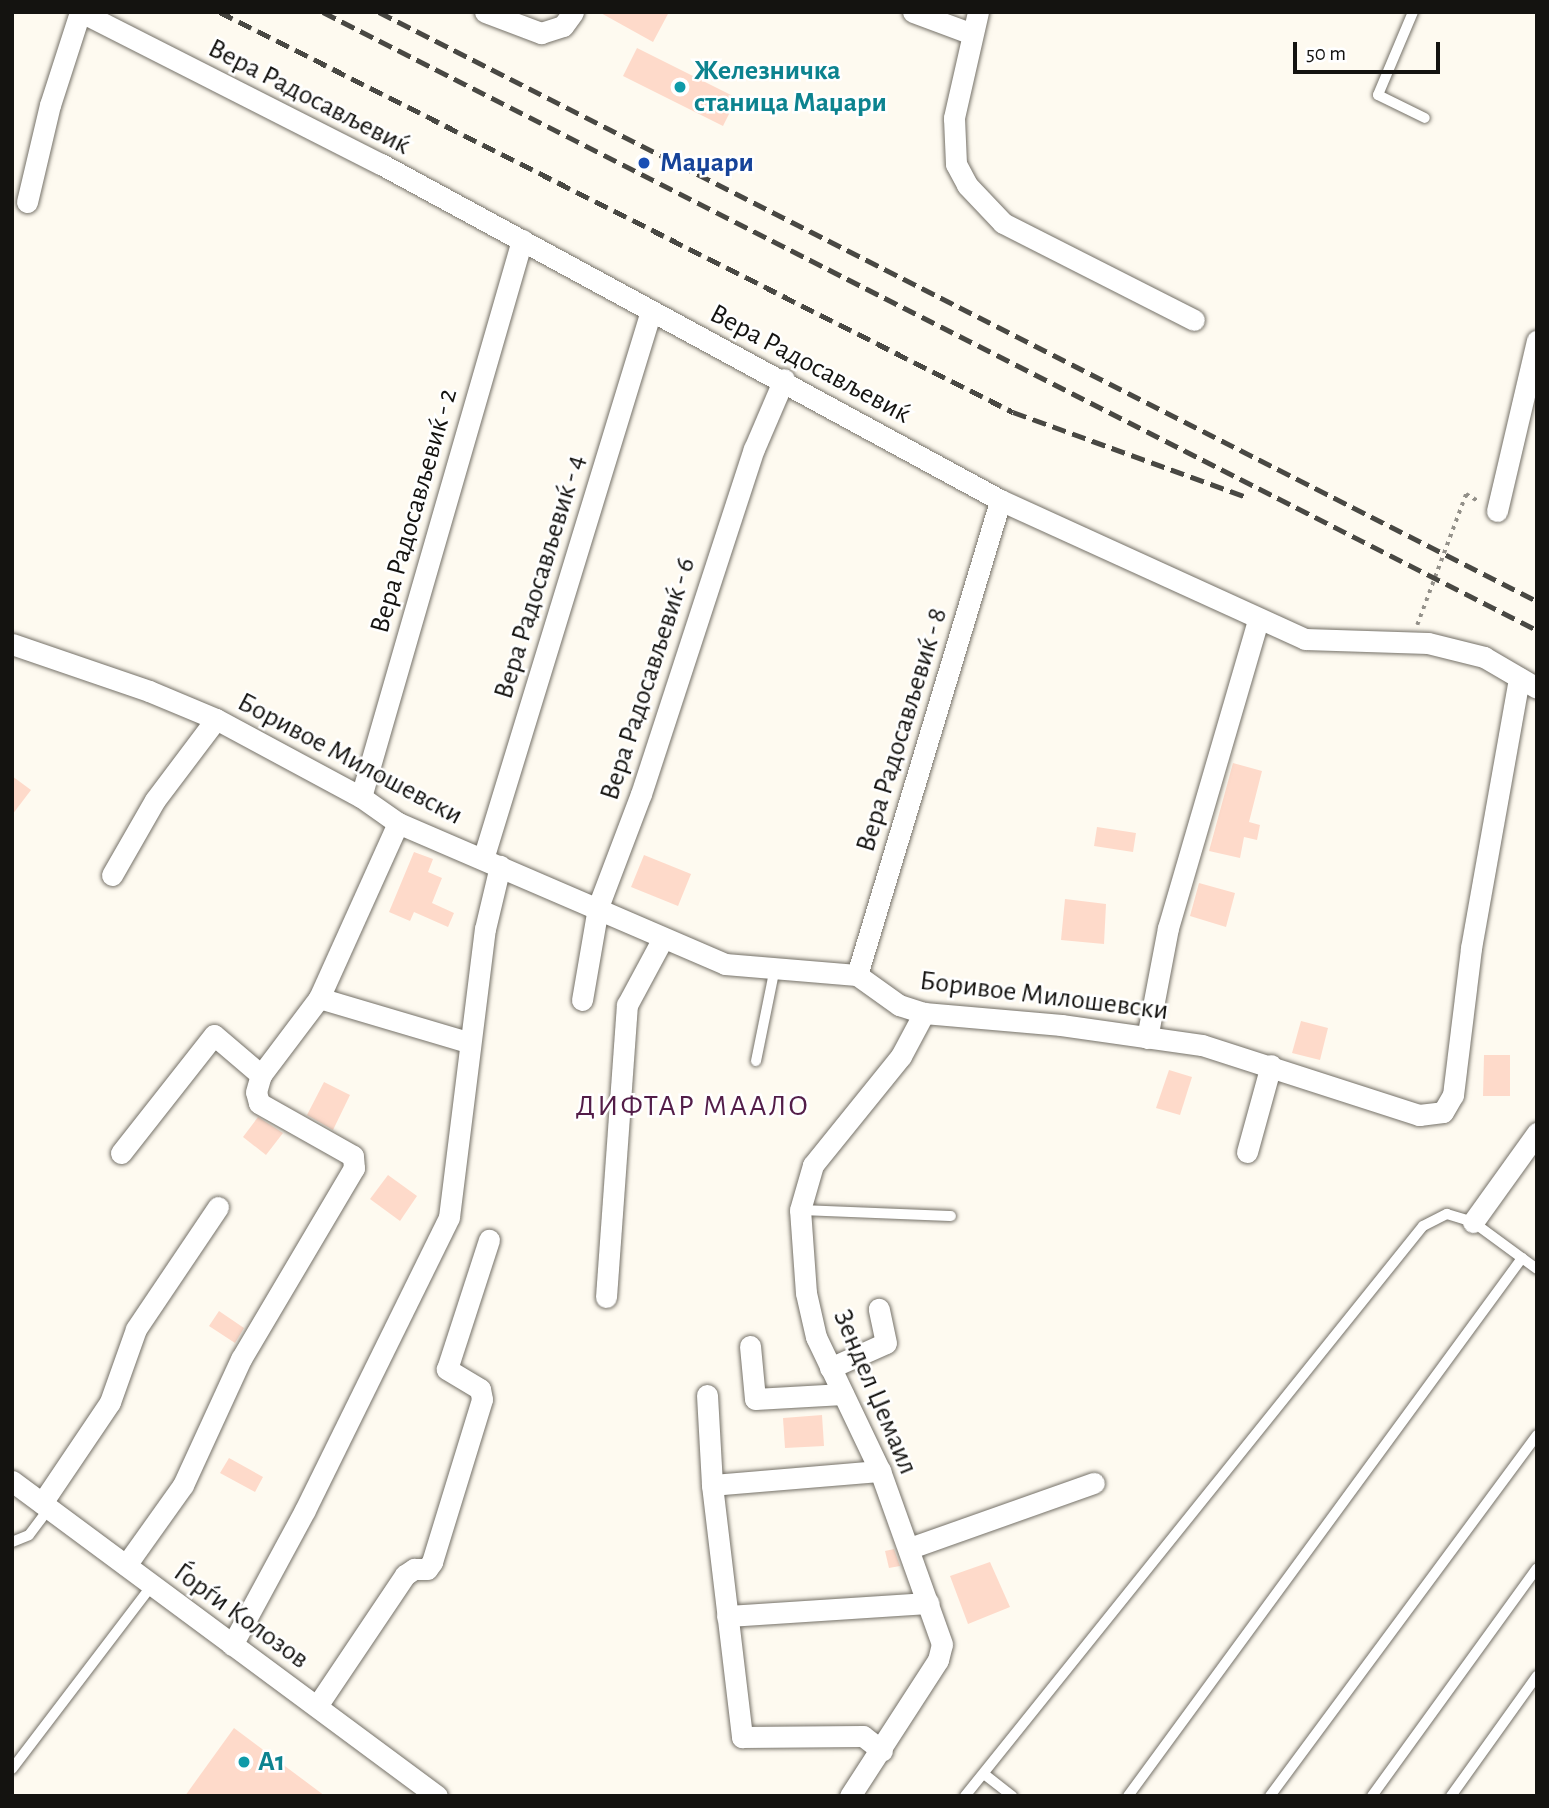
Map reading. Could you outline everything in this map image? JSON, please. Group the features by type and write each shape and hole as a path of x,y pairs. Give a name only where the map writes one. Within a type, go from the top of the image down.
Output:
{"street":[{"name":"Вера Радосављевиќ","path":"27,202 50,105 81,12 784,379 1000,500 1258,620 1305,639 1410,643 1484,657 1528,683"},
{"path":"485,12 541,33 563,26 573,12"},
{"path":"913,12 972,34"},
{"path":"978,12 954,118 956,164 967,185 1003,223 1194,320"},
{"name":"Вера Радосављевиќ - 2","path":"361,797 522,240"},
{"name":"Вера Радосављевиќ - 4","path":"233,1645 305,1510 449,1217 491,862 651,311"},
{"path":"1497,511 1537,341"},
{"name":"Вера Радосављевиќ - 6","path":"582,1000 598,907 641,794 754,449 784,379"},
{"name":"Вера Радосављевиќ - 8","path":"857,975 1000,500"},
{"path":"1147,1038 1168,928 1258,620"},
{"name":"Боривое Милошевски","path":"12,644 149,691 216,719 361,797 398,823 598,907 662,940 725,964 857,975 899,1005 924,1013 1202,1045 1271,1065 1419,1115 1443,1112 1450,1104 1471,948 1528,683"},
{"path":"111,875 155,800 216,719"},
{"path":"126,1565 183,1485 241,1359 354,1167 353,1156 259,1103 256,1092 261,1076 319,998 398,823"},
{"path":"606,1297 627,1005 662,940"},
{"path":"319,998 468,1042"},
{"name":"Зендел Џемаил","path":"850,1796 882,1751 942,1653 940,1630 880,1471 830,1368 806,1293 800,1210 813,1165 901,1056 924,1013"},
{"path":"121,1153 214,1035 261,1076"},
{"path":"1247,1152 1271,1065"},
{"path":"1473,1222 1537,1133"},
{"path":"46,1506 110,1402 136,1329 218,1207"},
{"path":"317,1706 405,1575 414,1569 427,1569 432,1562 482,1399 480,1389 447,1369 489,1240"},
{"path":"830,1368 886,1343 879,1309"},
{"path":"750,1346 755,1399 843,1394"},
{"path":"707,1395 712,1485 742,1737 863,1736 882,1751"},
{"path":"712,1485 880,1471"},
{"name":"Ѓорѓи Колозов","path":"12,1481 437,1796"},
{"path":"910,1548 1094,1483"},
{"path":"727,1616 929,1602"}],"lane":[{"path":"1413,12 1378,95 1425,118"},
{"path":"756,1061 775,968"},
{"path":"800,1210 951,1216"},
{"path":"965,1796 1423,1226 1447,1214 1473,1222 1537,1269"},
{"path":"1128,1796 1522,1258"},
{"path":"1270,1796 1537,1436"},
{"path":"12,1542 29,1535 46,1506"},
{"path":"1372,1796 1537,1568"},
{"path":"12,1769 152,1585"},
{"path":"1451,1796 1537,1676"},
{"path":"984,1774 1012,1796"}],"path":[{"path":"1410,643 1466,494 1497,511"}],"building":[{"path":"599,12 669,12 653,42"},
{"name":"Железничка станица Маџари","path":"637,48 737,98 723,126 623,76"},
{"path":"1233,763 1262,771 1249,822 1260,825 1257,840 1244,837 1240,858 1209,851"},
{"path":"12,776 31,790 12,815"},
{"path":"1097,827 1136,833 1133,852 1094,846"},
{"path":"414,852 433,859 428,872 442,878 432,903 454,913 448,927 414,912 410,921 389,912"},
{"path":"644,855 691,874 678,906 631,887"},
{"path":"1199,883 1235,893 1226,927 1190,916"},
{"path":"1065,899 1106,904 1104,944 1061,940"},
{"path":"1301,1021 1328,1028 1320,1060 1292,1053"},
{"path":"1484,1055 1510,1055 1510,1096 1483,1096"},
{"path":"1169,1070 1192,1077 1180,1115 1156,1108"},
{"path":"324,1082 350,1095 333,1130 307,1115"},
{"path":"258,1117 283,1133 266,1155 243,1137"},
{"path":"388,1175 417,1196 400,1221 370,1199"},
{"path":"219,1311 244,1328 235,1343 209,1326"},
{"path":"822,1415 824,1446 785,1448 783,1418"},
{"path":"229,1458 263,1477 255,1492 220,1473"},
{"path":"894,1549 900,1566 889,1568 885,1551"},
{"path":"990,1562 1010,1607 968,1624 950,1576"},
{"name":"А1","path":"234,1728 325,1796 185,1796"}],"railway":[{"path":"220,12 1013,412 1244,496"},
{"path":"323,12 1537,630"},
{"path":"379,12 1537,601"}],"place":[{"name":"Железничка станица Маџари","path":"680,87"},
{"name":"Маџари","path":"644,163"},
{"name":"А1","path":"244,1762"}],"district":[{"name":"ДИФТАР МААЛО","path":"693,1106"}]}
